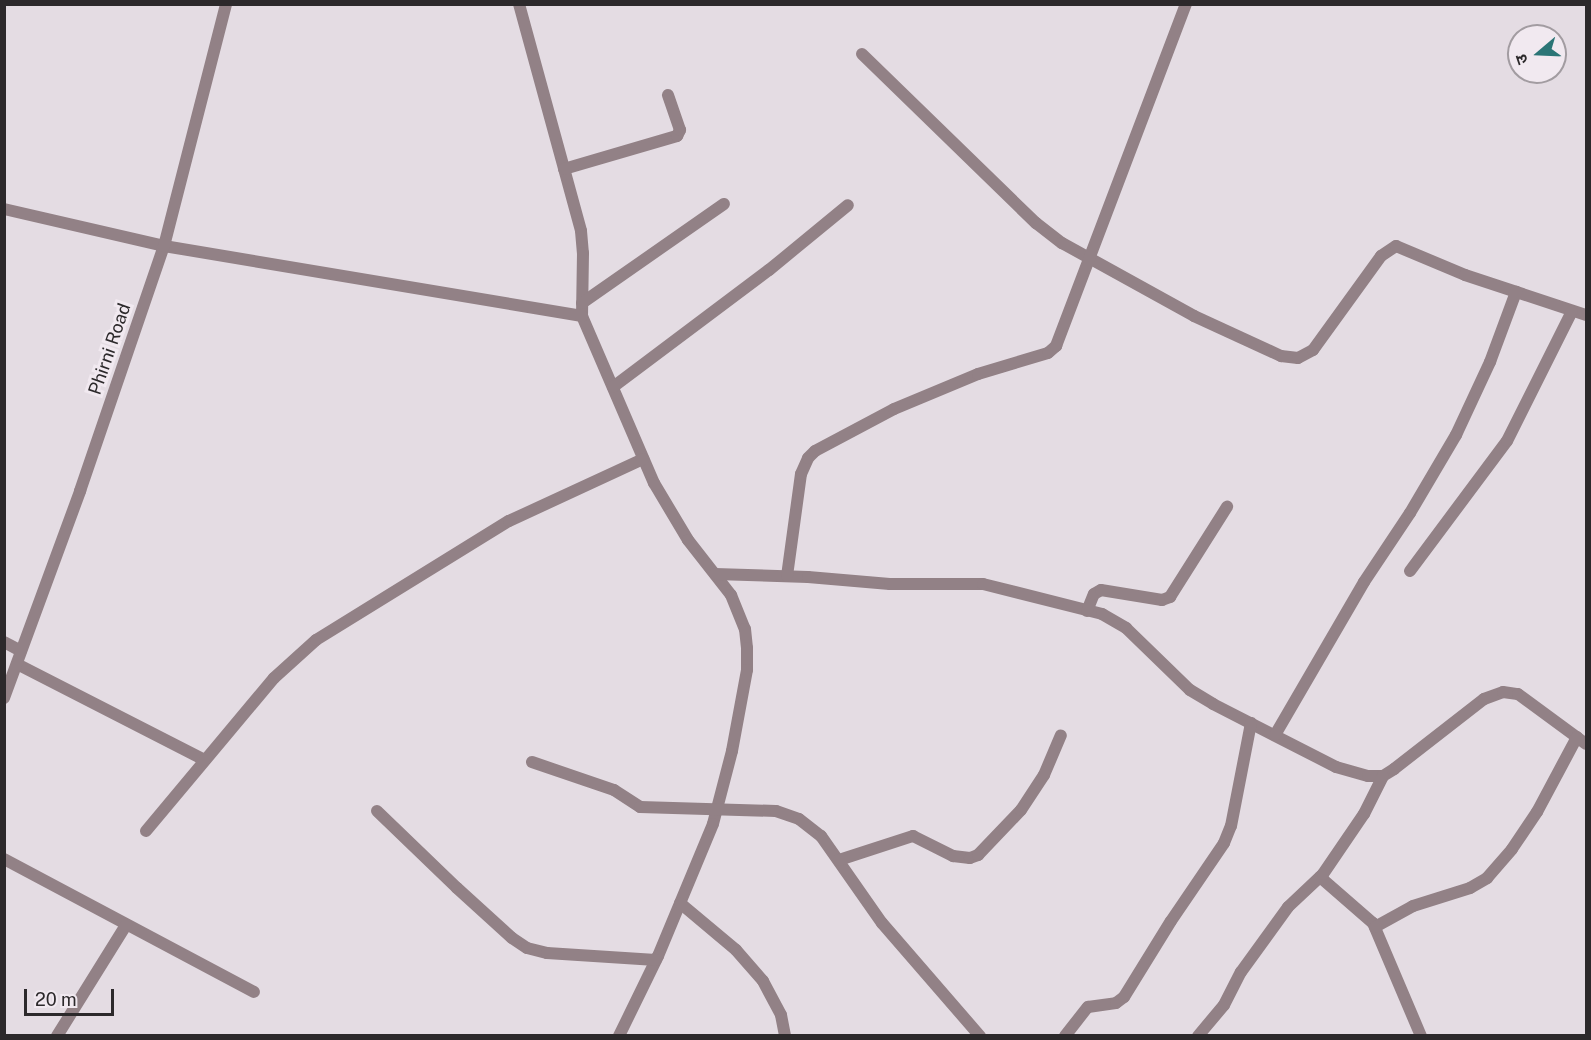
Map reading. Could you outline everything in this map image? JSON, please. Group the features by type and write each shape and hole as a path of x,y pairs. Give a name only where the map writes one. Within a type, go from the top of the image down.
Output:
{"street":[{"name":"Phirni Road","path":"4,698 80,491 164,246 226,4"},
{"path":"519,4 581,231 582,309 654,483 688,540 731,595 746,629 747,670 732,751 717,809 656,960 619,1035"},
{"path":"787,576 801,474 808,458 825,445 894,410 978,374 1053,350 1059,341 1186,4"},
{"path":"862,54 1036,223 1062,243 1194,316 1290,358 1304,356 1313,350 1381,256 1391,247 1400,246 1465,275 1587,315"},
{"path":"564,170 677,136 680,130 668,95"},
{"path":"4,209 164,246 582,309 724,204"},
{"path":"613,387 769,270 848,205"},
{"path":"1275,735 1364,582 1410,513 1456,435 1490,362 1516,292"},
{"path":"1410,571 1507,441 1572,310"},
{"path":"146,831 274,678 295,657 336,626 535,507 643,459"},
{"path":"1087,611 1094,594 1101,590 1162,600 1170,597 1227,507"},
{"path":"715,574 787,576 890,584 983,584 1087,611 1115,620 1190,690 1336,767 1368,776 1383,776"},
{"path":"4,642 21,651"},
{"path":"17,664 205,760"},
{"path":"1198,1035 1224,1005 1241,972 1288,907 1320,877 1364,814 1383,776 1494,694 1518,694 1582,741 1512,849 1487,878 1470,888 1413,906 1375,927"},
{"path":"1065,1035 1088,1007 1116,1003 1124,997 1170,921 1224,843 1231,826 1251,723"},
{"path":"839,860 913,836 953,856 970,858 978,855 1022,810 1044,774 1061,735"},
{"path":"532,762 614,790 640,807 788,813 809,825 839,860 882,923 980,1035"},
{"path":"377,811 457,888 512,938 527,948 547,953 656,960"},
{"path":"4,859 254,992"},
{"path":"1320,877 1362,911 1375,927 1421,1035"},
{"path":"680,903 736,950 763,981 781,1015 785,1035"},
{"path":"57,1035 126,925"}]}
